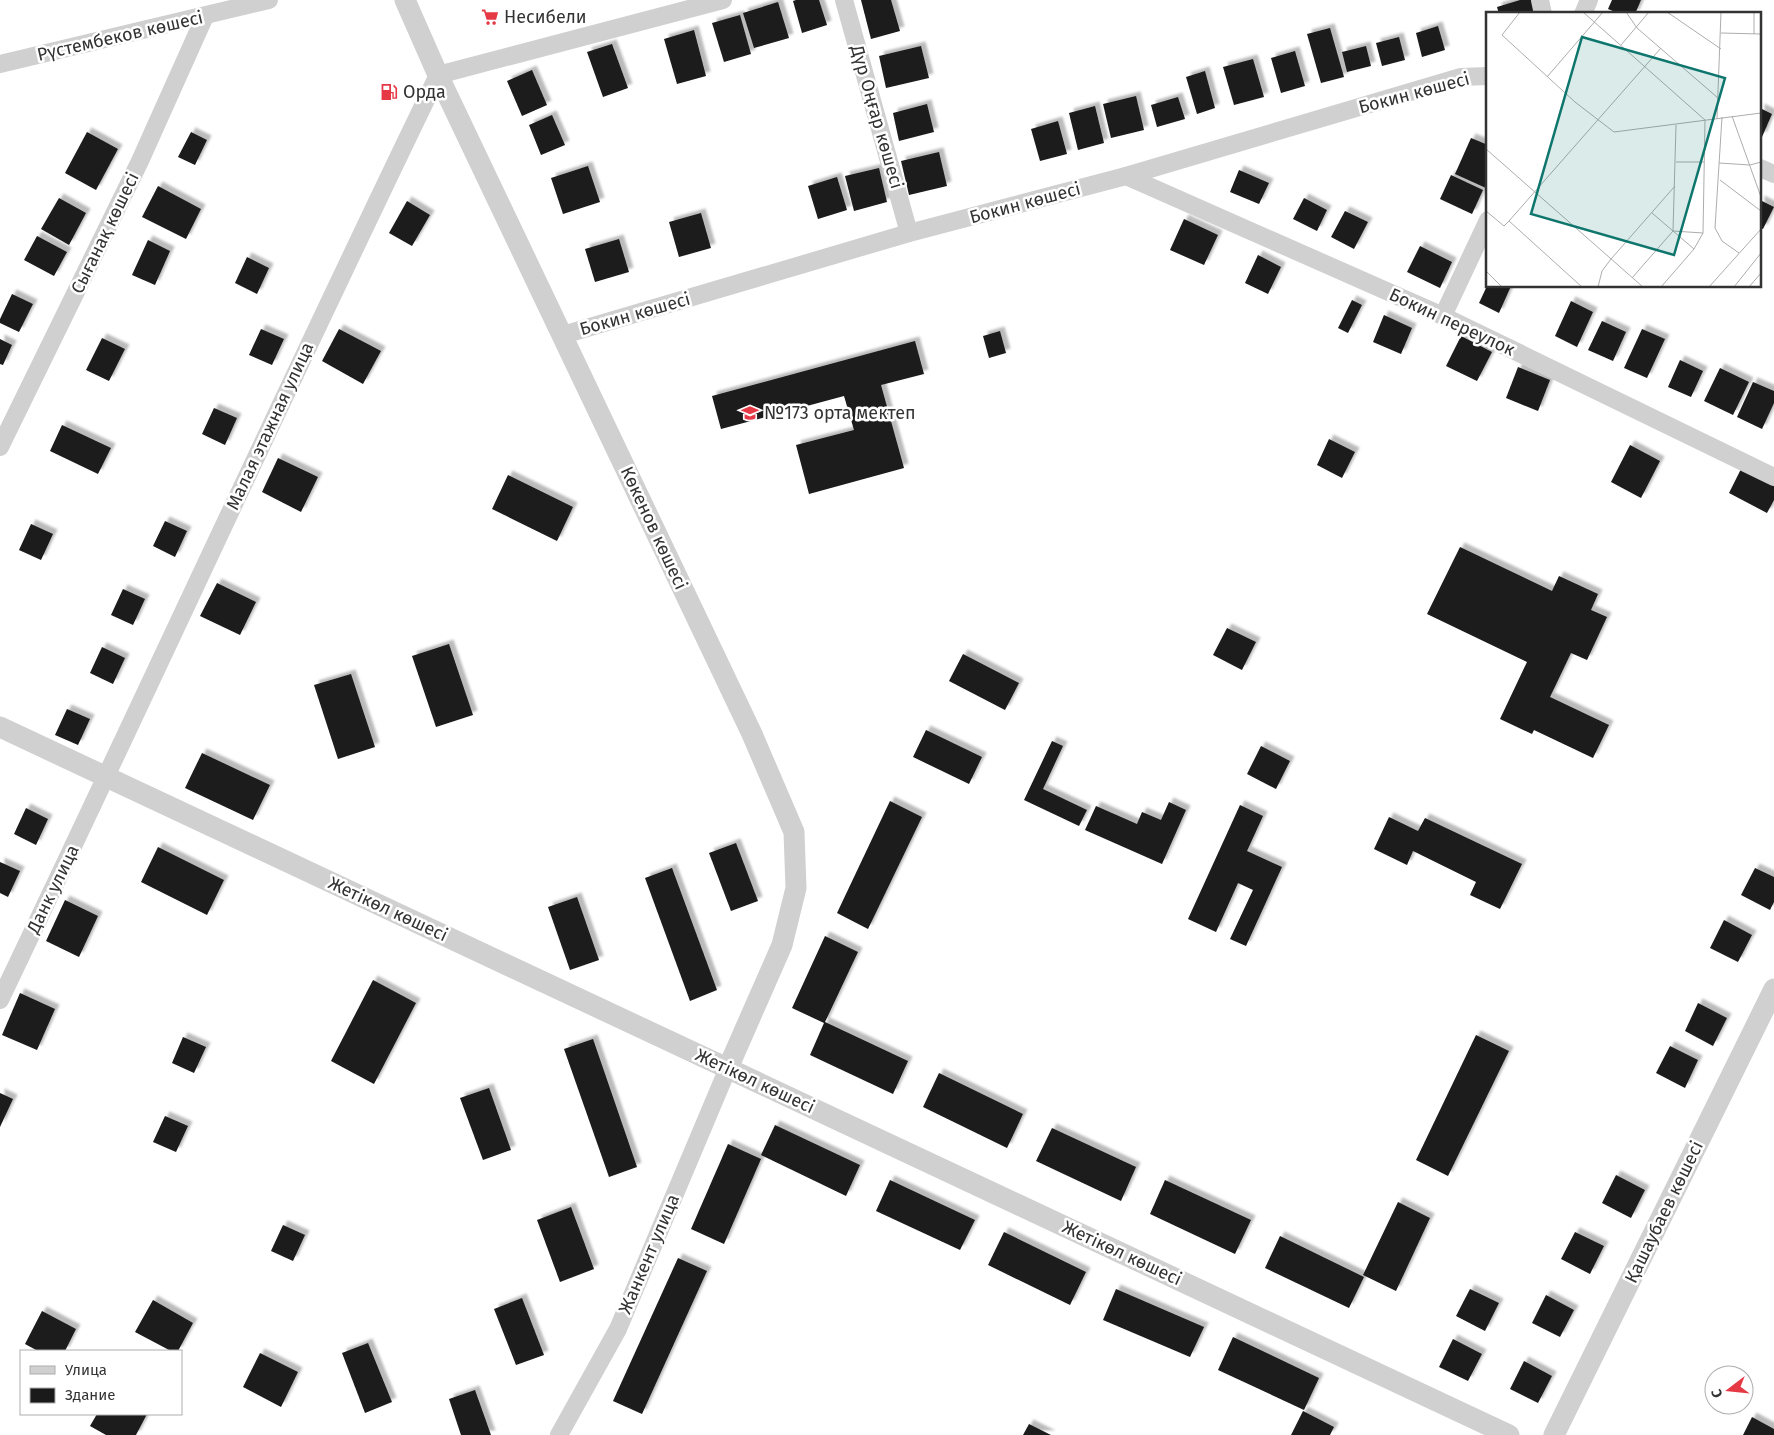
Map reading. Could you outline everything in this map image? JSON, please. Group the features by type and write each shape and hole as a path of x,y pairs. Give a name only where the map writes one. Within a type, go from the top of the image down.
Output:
{"street":[{"name":"Рүстембеков көшесі","path":"0,64 269,0"},
{"name":"Көкенов көшесі","path":"406,0 438,75 752,734 794,832 796,888 782,945 728,1068"},
{"path":"438,75 722,0"},
{"name":"Дүр Оңғар көшесі","path":"844,0 909,233"},
{"path":"1584,12 1589,0"},
{"name":"Сығанақ көшесі","path":"0,447 140,160 206,16"},
{"name":"Малая этажная улица","path":"106,778 315,329 438,75"},
{"name":"Бокин көшесі","path":"563,335 909,233 1126,176 1461,77 1486,76"},
{"path":"1762,169 1774,174"},
{"name":"Бокин переулок","path":"1126,176 1443,316 1774,477"},
{"path":"1443,316 1486,224"},
{"name":"Жетікөл көшесі","path":"0,727 1509,1435"},
{"name":"Данк улица","path":"0,1000 106,778"},
{"name":"Қашаубаев көшесі","path":"1554,1435 1774,989"},
{"name":"Жанкент улица","path":"559,1435 618,1329 728,1068"}],"building":[{"path":"819,0 827,25 802,33 793,1"},
{"path":"861,0 891,0 900,31 871,39"},
{"path":"1520,0 1532,0 1535,12 1498,12 1497,7"},
{"path":"1612,0 1641,0 1636,12 1615,12 1608,9"},
{"path":"778,2 789,38 754,48 743,13"},
{"path":"740,15 751,54 724,62 712,23"},
{"path":"1438,26 1445,50 1422,57 1416,33"},
{"path":"1330,28 1344,77 1321,83 1307,34"},
{"path":"694,30 706,76 677,84 664,39"},
{"path":"1399,37 1405,60 1382,66 1376,43"},
{"path":"612,44 628,88 603,97 587,52"},
{"path":"921,46 929,78 886,88 879,56"},
{"path":"1366,46 1371,66 1347,72 1342,52"},
{"path":"1295,51 1305,86 1281,93 1271,58"},
{"path":"1253,59 1264,97 1234,105 1223,67"},
{"path":"532,70 547,105 522,116 507,81"},
{"path":"1205,71 1215,108 1197,114 1186,77"},
{"path":"1136,96 1144,130 1111,138 1103,104"},
{"path":"1178,97 1185,119 1157,127 1151,105"},
{"path":"927,104 934,132 899,141 893,113"},
{"path":"1095,106 1104,143 1078,150 1069,113"},
{"path":"1762,109 1772,114 1762,137"},
{"path":"552,115 565,145 541,155 529,125"},
{"path":"1058,121 1067,154 1040,161 1031,129"},
{"path":"87,132 118,149 96,190 65,173"},
{"path":"191,132 207,140 195,165 178,157"},
{"path":"1471,138 1486,144 1486,188 1455,174"},
{"path":"939,152 947,186 909,195 901,161"},
{"path":"588,166 600,202 563,214 551,178"},
{"path":"879,168 887,202 854,211 845,176"},
{"path":"1239,170 1269,183 1259,204 1230,192"},
{"path":"1451,175 1483,190 1472,214 1440,199"},
{"path":"837,177 847,210 818,219 808,186"},
{"path":"158,186 201,209 186,239 142,217"},
{"path":"59,198 86,213 69,245 41,229"},
{"path":"1304,198 1327,210 1317,231 1293,219"},
{"path":"407,201 430,215 412,246 389,233"},
{"path":"1762,201 1774,207 1762,229"},
{"path":"1345,211 1368,222 1354,249 1331,237"},
{"path":"701,213 711,248 679,257 669,222"},
{"path":"1184,219 1218,235 1204,265 1170,250"},
{"path":"37,236 67,252 54,276 24,260"},
{"path":"619,239 629,272 595,282 585,249"},
{"path":"148,240 170,251 155,285 132,275"},
{"path":"1420,246 1452,262 1440,288 1407,272"},
{"path":"1258,255 1281,267 1268,294 1245,283"},
{"path":"247,257 269,268 257,294 235,283"},
{"path":"1486,288 1510,288 1499,313 1479,303"},
{"path":"12,294 33,304 19,332 0,323 0,319"},
{"path":"1352,300 1362,305 1348,333 1338,328"},
{"path":"1571,301 1593,312 1577,347 1555,336"},
{"path":"1384,315 1412,328 1401,354 1373,342"},
{"path":"1602,321 1626,332 1613,361 1588,350"},
{"path":"261,329 284,339 272,365 249,355"},
{"path":"339,329 381,351 363,384 322,361"},
{"path":"1642,329 1665,339 1647,378 1624,368"},
{"path":"1000,331 1006,353 989,358 983,336"},
{"path":"1461,336 1492,352 1477,381 1446,366"},
{"path":"102,338 125,349 109,381 86,370"},
{"path":"0,339 12,345 3,365 0,364"},
{"name":"№173 орта мектеп","path":"915,341 924,374 881,385 904,468 809,494 796,445 854,430 844,396 721,429 712,396"},
{"path":"1680,360 1703,371 1691,397 1668,387"},
{"path":"1518,367 1550,380 1538,411 1506,398"},
{"path":"1720,368 1749,382 1733,415 1704,401"},
{"path":"1753,382 1774,391 1774,403 1762,429 1737,417"},
{"path":"214,408 237,418 225,445 202,434"},
{"path":"62,425 111,448 98,474 50,451"},
{"path":"1329,439 1355,452 1342,478 1317,465"},
{"path":"1630,445 1660,461 1641,498 1611,482"},
{"path":"278,458 318,477 301,512 262,492"},
{"path":"1741,469 1774,486 1774,500 1767,513 1729,493"},
{"path":"508,475 573,507 557,541 492,509"},
{"path":"165,521 187,531 175,557 153,546"},
{"path":"31,524 53,534 41,560 19,550"},
{"path":"1460,547 1552,591 1559,576 1598,594 1591,610 1607,617 1587,660 1571,653 1550,697 1609,725 1593,758 1534,730 1532,734 1500,719 1527,662 1427,614"},
{"path":"217,583 256,602 240,635 200,616"},
{"path":"123,589 145,599 133,625 111,615"},
{"path":"1227,628 1256,642 1242,670 1213,655"},
{"path":"449,644 473,715 436,727 412,656"},
{"path":"102,647 125,658 113,684 90,673"},
{"path":"963,654 1019,683 1005,710 949,681"},
{"path":"351,674 375,747 338,759 314,685"},
{"path":"67,709 90,719 78,745 55,735"},
{"path":"926,730 982,757 969,784 913,757"},
{"path":"1052,741 1063,746 1043,789 1087,810 1079,826 1024,800"},
{"path":"1261,746 1290,761 1276,789 1247,774"},
{"path":"202,753 270,785 253,820 185,788"},
{"path":"890,801 922,817 868,929 837,913"},
{"path":"1169,802 1186,810 1162,864 1085,830 1096,806 1137,824 1142,812 1161,820"},
{"path":"1240,805 1263,816 1247,851 1282,867 1246,946 1230,939 1253,890 1238,883 1216,932 1188,919"},
{"path":"26,808 48,819 36,845 14,834"},
{"path":"1389,817 1418,831 1425,818 1522,864 1500,909 1470,895 1476,882 1413,851 1407,865 1374,849"},
{"path":"736,843 758,901 731,911 709,853"},
{"path":"158,847 224,880 207,915 141,882"},
{"path":"0,862 20,871 8,897 0,893"},
{"path":"672,868 717,990 690,1001 645,878"},
{"path":"1755,868 1774,877 1774,902 1770,910 1741,895"},
{"path":"577,897 599,960 570,970 548,907"},
{"path":"65,900 98,916 79,957 46,941"},
{"path":"1724,920 1752,935 1738,962 1710,948"},
{"path":"825,936 858,952 825,1022 908,1061 893,1094 810,1055 824,1023 792,1008"},
{"path":"373,980 416,1003 374,1084 331,1061"},
{"path":"20,993 55,1009 37,1050 2,1035"},
{"path":"1698,1003 1727,1018 1713,1046 1685,1031"},
{"path":"1476,1035 1509,1051 1448,1176 1416,1160"},
{"path":"183,1037 206,1047 194,1073 172,1063"},
{"path":"593,1039 637,1167 609,1177 564,1049"},
{"path":"1670,1046 1698,1060 1685,1088 1656,1073"},
{"path":"939,1073 1023,1114 1007,1148 923,1107"},
{"path":"489,1088 511,1150 483,1160 460,1098"},
{"path":"0,1093 13,1099 0,1127"},
{"path":"165,1116 188,1126 176,1152 153,1142"},
{"path":"775,1125 860,1165 846,1196 761,1155"},
{"path":"1052,1128 1136,1167 1121,1201 1036,1161"},
{"path":"728,1144 761,1159 724,1244 691,1229"},
{"path":"1616,1175 1645,1190 1631,1218 1602,1203"},
{"path":"890,1180 975,1220 960,1250 876,1211"},
{"path":"1165,1180 1251,1220 1235,1254 1150,1214"},
{"path":"1398,1202 1430,1218 1396,1291 1363,1275"},
{"path":"571,1207 594,1269 560,1282 537,1220"},
{"path":"283,1225 305,1235 293,1261 271,1251"},
{"path":"1004,1232 1086,1272 1070,1305 988,1265"},
{"path":"1575,1232 1604,1246 1590,1274 1561,1259"},
{"path":"1280,1236 1364,1277 1349,1308 1265,1268"},
{"path":"678,1258 707,1271 642,1414 613,1401"},
{"path":"1116,1289 1204,1327 1190,1357 1103,1320"},
{"path":"1470,1289 1499,1303 1485,1331 1456,1316"},
{"path":"1546,1295 1574,1310 1560,1337 1532,1323"},
{"path":"522,1298 544,1355 516,1365 494,1309"},
{"path":"153,1300 193,1323 179,1350 169,1350 135,1332"},
{"path":"42,1311 76,1329 66,1350 36,1350 25,1344"},
{"path":"1233,1337 1319,1378 1304,1410 1218,1370"},
{"path":"1453,1339 1482,1354 1468,1381 1439,1367"},
{"path":"368,1343 392,1402 365,1413 342,1353"},
{"path":"260,1353 298,1372 281,1407 243,1387"},
{"path":"1524,1361 1552,1376 1538,1403 1510,1389"},
{"path":"475,1390 491,1435 461,1435 449,1399"},
{"path":"1303,1411 1334,1427 1330,1435 1291,1435"},
{"path":"96,1415 146,1415 136,1435 106,1435 90,1426"},
{"path":"1752,1417 1774,1429 1774,1435 1743,1435"},
{"path":"1029,1424 1051,1435 1023,1435"}],"place":[{"name":"Несибели","path":"490,17"},
{"name":"Орда","path":"389,92"},
{"name":"№173 орта мектеп","path":"750,413"}]}
